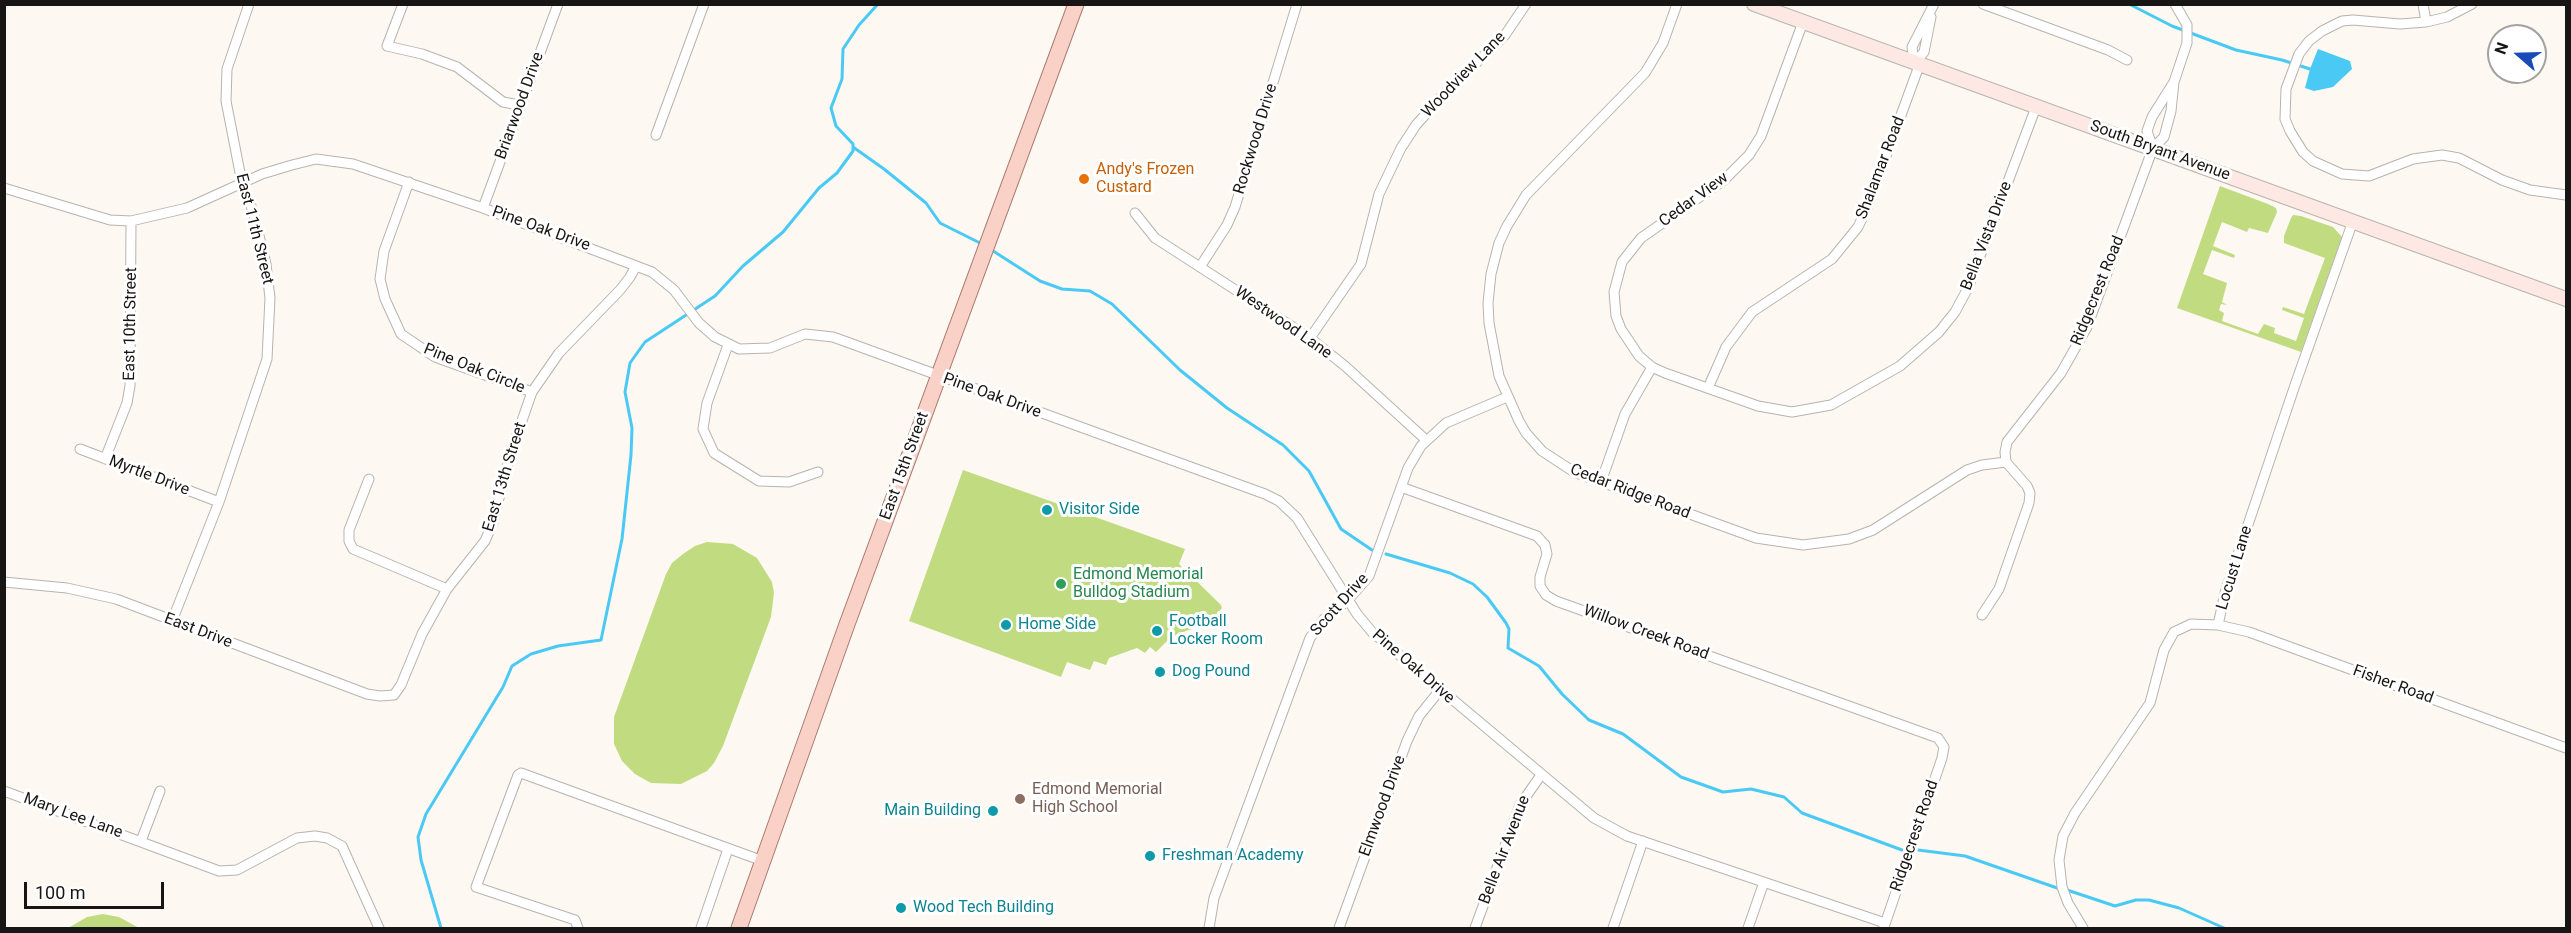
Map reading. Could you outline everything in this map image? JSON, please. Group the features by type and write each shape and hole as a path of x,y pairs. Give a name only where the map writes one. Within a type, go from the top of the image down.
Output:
{"main road":[{"name":"East 15th Street","path":"739,928 938,376 1076,4"}],"street":[{"name":"East 11th Street","path":"172,621 219,502 267,359 270,298 266,264 253,211 242,183 225,85 227,69 249,4"},
{"path":"403,4 387,46 422,54 456,67 502,102 519,105"},
{"name":"Briarwood Drive","path":"483,208 558,4"},
{"path":"656,135 704,4"},
{"name":"Rockwood Drive","path":"1200,267 1236,207 1297,4"},
{"name":"Woodview Lane","path":"1310,338 1361,264 1379,194 1401,148 1416,125 1442,96 1505,35 1526,4"},
{"name":"Cedar Ridge Road","path":"1677,4 1663,43 1646,73 1526,195 1507,226 1491,274 1488,303 1495,360 1507,396 1522,427 1542,451 1574,472 1756,538 1803,545 1849,539 1873,530 1967,470 1982,465 2006,462"},
{"name":"South Bryant Avenue","path":"1754,4 2566,299"},
{"path":"1983,4 2108,50 2127,60"},
{"name":"Ridgecrest Road","path":"2006,462 2007,442 2061,373 2087,327 2153,148 2164,137 2169,123 2174,82 2187,43 2187,25 2175,4"},
{"path":"2423,4 2426,22"},
{"path":"2472,4 2447,17 2426,22 2400,24 2342,21 2322,31 2309,41 2299,54 2284,98 2285,119 2297,144 2313,161 2334,172 2352,176 2370,176 2413,159 2448,156 2459,158 2523,188 2566,195"},
{"name":"Shalamar Road","path":"1708,388 1726,346 1752,312 1832,259 1858,227 1867,208 1917,65 1924,52 1933,7"},
{"name":"Cedar View","path":"1652,367 1629,344 1616,316 1614,292 1622,262 1641,238 1724,180 1749,155 1761,136 1803,22"},
{"name":"Ridgecrest Road","path":"2153,148 2147,131 2151,117 2174,82"},
{"name":"Bella Vista Drive","path":"1652,367 1772,410 1792,412 1814,410 1831,405 1900,366 1921,350 1955,312 1968,288 2036,107"},
{"name":"Pine Oak Drive","path":"4,188 110,220 132,221 187,208 242,183 292,165 316,159 353,164 483,208 636,266 663,280 674,290 699,323 728,345 739,350 770,348 806,334 824,335 1273,498 1288,508 1305,528 1348,600 1372,632 1594,818 1614,830 1643,841 1884,926"},
{"name":"Pine Oak Circle","path":"409,182 384,251 380,279 385,299 401,334 435,357 532,392"},
{"name":"Westwood Lane","path":"1135,213 1144,228 1155,238 1310,338 1345,366 1426,440"},
{"name":"East 10th Street","path":"105,459 127,403 130,386 132,221"},
{"name":"Locust Lane","path":"2083,928 2068,903 2060,879 2059,850 2063,836 2075,813 2150,703 2164,650 2174,632 2191,624 2218,625 2225,593 2353,221"},
{"name":"East 13th Street","path":"388,696 394,695 401,684 422,634 447,589 485,541 493,522 510,455 532,392 559,353 620,290 636,266"},
{"path":"728,345 707,403 703,429 714,453 759,481 789,482 818,472"},
{"path":"1601,482 1625,414 1652,367"},
{"name":"Scott Drive","path":"1209,928 1214,898 1306,644 1324,619 1348,600 1369,576 1412,460 1426,440 1446,423 1507,396"},
{"name":"Myrtle Drive","path":"80,449 219,502"},
{"path":"1983,615 1999,589 2029,503 2030,493 2027,486 2006,462"},
{"path":"369,479 349,530 349,541 353,549 447,589"},
{"name":"Willow Creek Road","path":"1401,487 1537,536 1545,545 1547,554 1540,577 1540,586 1546,595 1556,601 1933,735 1942,743"},
{"name":"East Drive","path":"4,582 91,592 116,599 367,694 388,696"},
{"name":"Fisher Road","path":"2218,625 2249,632 2566,748"},
{"name":"Elmwood Drive","path":"1339,928 1410,735 1419,716 1440,690"},
{"name":"Ridgecrest Road","path":"1884,926 1942,758 1942,743"},
{"path":"578,928 575,920 476,886 518,775 521,773 763,861"},
{"name":"Belle Air Avenue","path":"1475,928 1520,805 1541,775"},
{"name":"Mary Lee Lane","path":"4,791 219,871 227,872 247,866 297,838 327,838 342,846 380,928"},
{"name":"Mary Lee Lane","path":"141,841 160,791"},
{"path":"1613,928 1643,841"},
{"path":"701,928 728,849"},
{"path":"1748,928 1764,882"}],"green space":[{"path":"2220,186 2268,204 2276,208 2277,212 2268,233 2249,228 2247,232 2222,222 2213,246 2235,255 2234,258 2212,250 2203,274 2227,283 2222,302 2227,305 2221,304 2219,310 2224,313 2222,321 2258,334 2264,324 2275,328 2274,333 2296,341 2304,318 2282,310 2283,307 2304,314 2325,258 2284,243 2284,236 2291,218 2293,215 2301,216 2333,227 2342,237 2301,352 2177,308"},
{"name":"Edmond Memorial Bulldog Stadium","path":"963,470 1185,549 1179,564 1222,608 1209,622 1171,637 1156,652 1150,647 1145,653 1137,648 1109,658 1106,665 1094,661 1090,670 1067,662 1061,677 909,621"},
{"path":"707,542 733,544 757,558 772,582 774,593 771,617 723,746 714,763 707,771 681,784 651,783 635,774 622,761 614,744 614,717 666,574 672,563 683,554"},
{"path":"103,914 119,917 139,928 68,928 87,917"}],"water":[{"path":"2318,49 2350,61 2352,69 2333,87 2314,91 2305,88"}],"waterway":[{"path":"878,4 859,25 843,49 842,79 831,108 836,126 853,144 853,147 926,203 940,223 982,244"},
{"path":"2129,4 2172,26 2236,50 2310,69"},
{"path":"441,928 421,860 418,837 426,814 503,687 512,666 531,654 558,646 601,640 622,539 631,455 632,428 625,392 630,363 645,342 715,296 743,266 783,232 819,188 837,173 853,151 853,147"},
{"path":"990,249 1040,281 1062,289 1090,291 1112,304 1180,370 1227,408 1283,445 1309,471 1341,529 1372,550"},
{"path":"1386,554 1450,573 1473,584 1487,597 1506,623 1509,629 1508,648 1539,666 1562,694 1589,720 1623,734 1681,777 1723,792 1751,789 1784,797 1802,813 1902,850"},
{"path":"1918,850 1965,856 2060,889"},
{"path":"2067,890 2115,906 2136,900 2149,900 2179,908 2224,928"}],"place":[{"name":"Andy's Frozen Custard","path":"1084,179"},
{"name":"Visitor Side","path":"1047,510"},
{"name":"Edmond Memorial Bulldog Stadium","path":"1061,584"},
{"name":"Home Side","path":"1006,625"},
{"name":"Football Locker Room","path":"1157,631"},
{"name":"Dog Pound","path":"1160,672"},
{"name":"Edmond Memorial High School","path":"1020,799"},
{"name":"Main Building","path":"993,811"},
{"name":"Freshman Academy","path":"1150,856"},
{"name":"Wood Tech Building","path":"901,908"}]}
